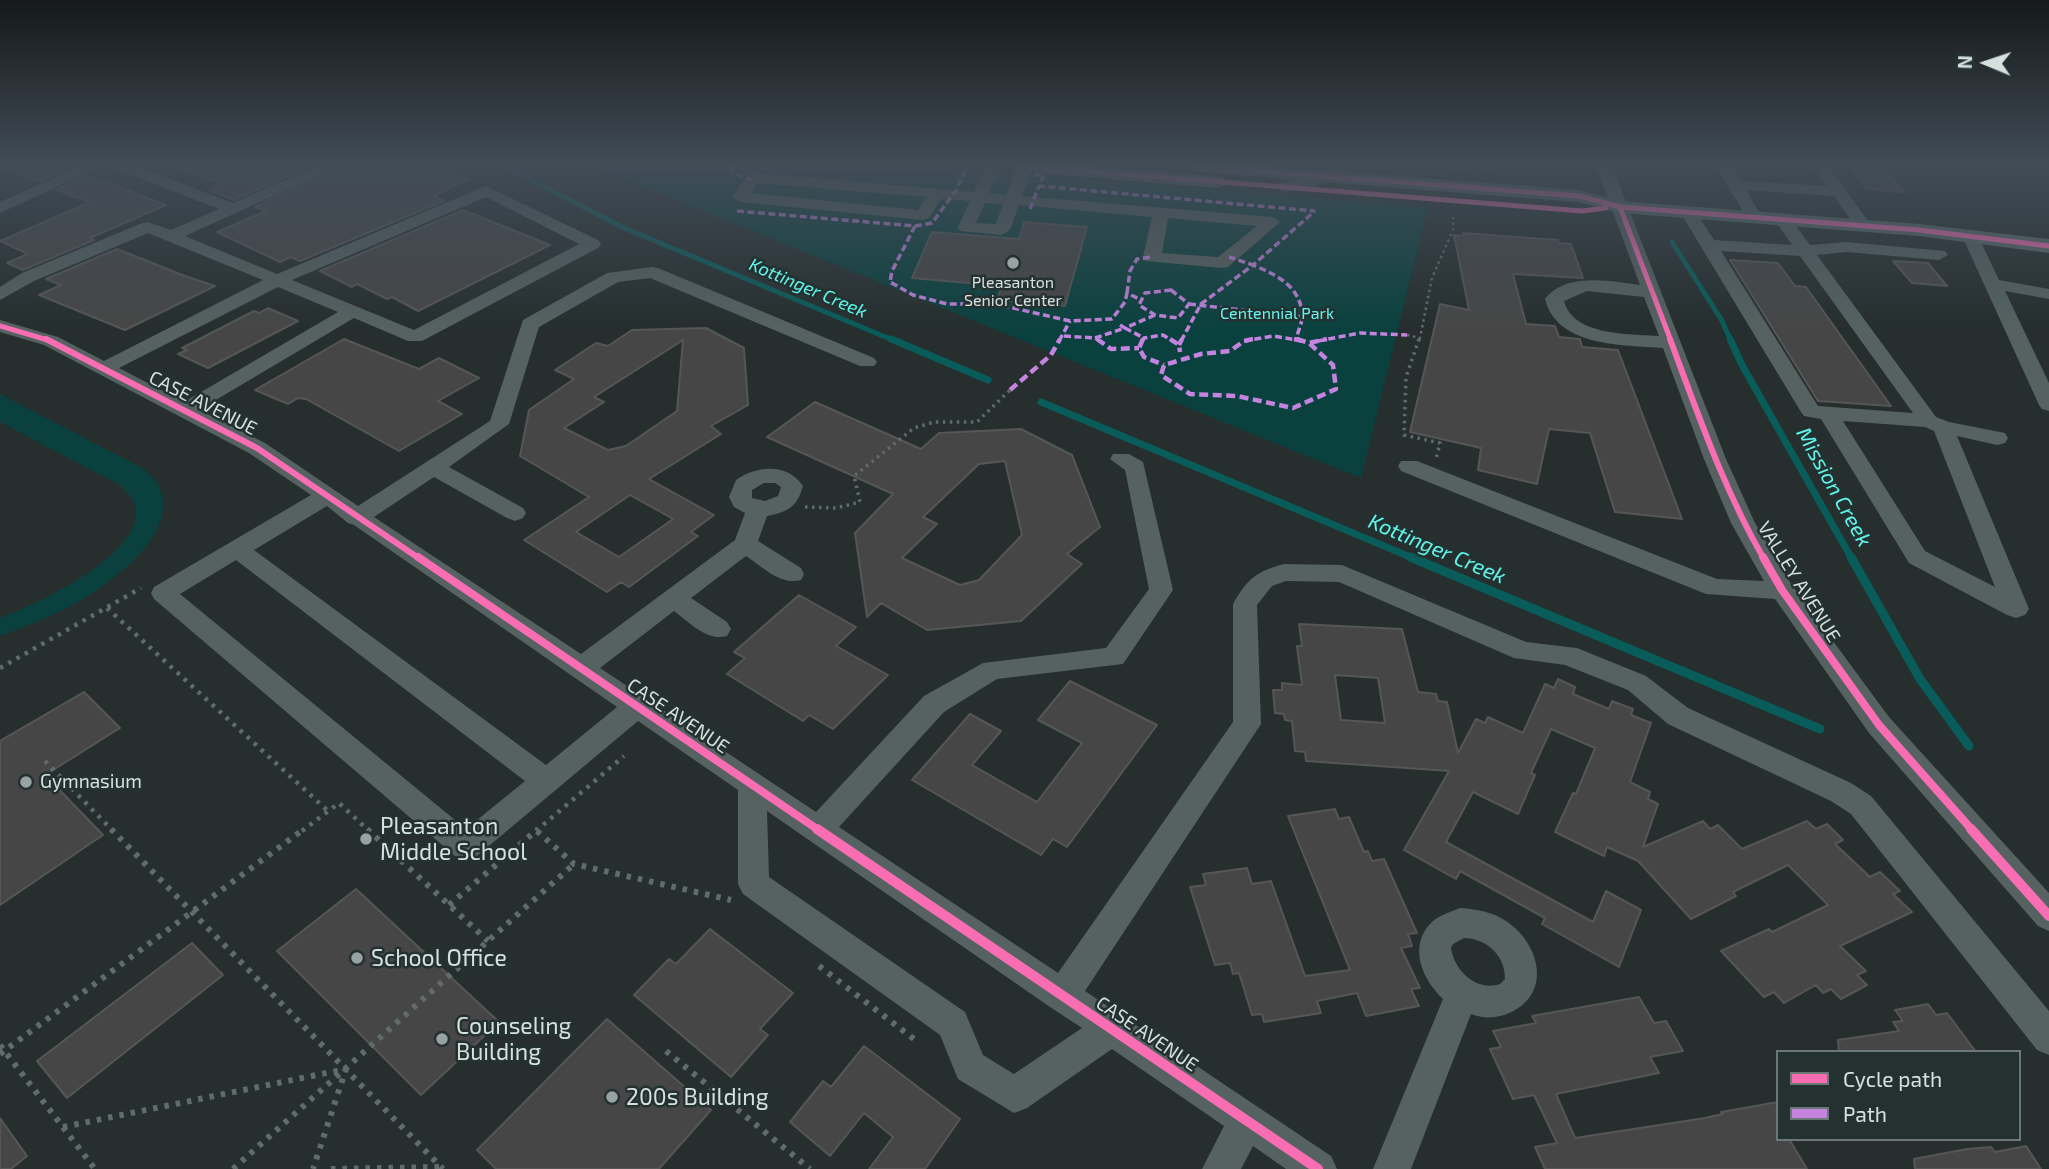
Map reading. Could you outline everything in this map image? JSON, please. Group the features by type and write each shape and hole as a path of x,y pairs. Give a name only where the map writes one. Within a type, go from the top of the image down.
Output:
{"main road":[{"path":"1803,221 2049,246"}],"street":[{"path":"171,236 207,221"},
{"path":"103,369 277,280 417,221"},
{"path":"0,295 28,277 148,227 415,337 592,244 545,221"},
{"path":"969,221 966,227 1002,230 1005,221"},
{"path":"1160,221 1152,257 1222,263 1272,222 1252,221"},
{"name":"VALLEY AVENUE","path":"1625,221 1670,343 1738,510 1782,590 1879,725 2049,916"},
{"path":"1693,221 1811,412 1936,424 1997,438"},
{"path":"1783,221 1936,424 2016,609 1917,557 1828,413"},
{"path":"1860,221 1863,225"},
{"path":"1970,236 2049,405"},
{"path":"1707,245 1804,251 1847,247 1939,255"},
{"path":"356,518 499,424 530,324 613,277 652,272 867,362"},
{"path":"0,275 28,277"},
{"path":"1994,284 2049,294"},
{"path":"1651,292 1574,288 1561,292 1554,299 1554,308 1573,326 1591,333 1670,343"},
{"path":"184,411 353,311"},
{"name":"CASE AVENUE","path":"0,326 51,341 257,448 325,497 1318,1169"},
{"path":"818,830 934,705 992,670 1114,657 1161,590 1135,467 1121,459"},
{"path":"1409,466 1715,589 1782,590"},
{"path":"433,467 515,513"},
{"path":"761,476 779,476 788,480 792,486 788,500 769,509 758,509 748,507 739,496 745,484 761,476"},
{"path":"325,497 163,593 466,847 636,707"},
{"path":"580,669 746,544 758,509"},
{"path":"746,544 792,574"},
{"path":"237,549 546,780"},
{"path":"1062,996 1247,724 1245,604 1263,580 1284,572 1313,571 1342,574 1523,652 1568,655 1626,679 1637,684 1678,716 1842,792 1861,805 2049,1038"},
{"path":"673,598 718,629"},
{"path":"752,786 754,884 953,1024 970,1067 1014,1095 1111,1029"},
{"path":"1392,1169 1462,994"},
{"path":"1221,1169 1247,1121"}],"path":[{"path":"1433,476 1440,443 1404,435 1406,377 1420,338 1432,278 1453,230 1453,221"},
{"path":"1407,335 1420,338"},
{"path":"788,500 805,508 836,508 860,502 854,476 915,428 934,422 977,422 1010,390"},
{"path":"0,668 143,587"},
{"path":"107,607 328,811"},
{"path":"449,905 624,756"},
{"path":"45,761 441,1168"},
{"path":"95,1169 2,1050 339,803 488,941"},
{"path":"537,831 575,864 727,897 737,905"},
{"path":"233,1169 575,864"},
{"path":"812,961 918,1042"},
{"path":"666,1051 810,1169"},
{"path":"63,1127 346,1069"},
{"path":"313,1169 346,1069"},
{"path":"331,1169 441,1168"}],"green space":[{"name":"Centennial Park","path":"727,221 1425,221 1361,478"},
{"path":"0,394 144,469 158,486 163,504 160,522 151,540 121,572 67,608 0,636 0,618 71,584 98,566 120,546 134,525 134,504 118,484 0,422"}],"building":[{"path":"47,221 130,221 90,238 94,240 23,270 7,263 28,254 0,241"},
{"path":"244,221 397,221 300,261 291,257 280,262 217,232"},
{"path":"438,221 489,221 550,245 418,311 392,297 387,299 357,284 352,287 320,271"},
{"path":"1024,222 1087,227 1065,306 997,300 1002,286 912,278 932,232 1019,239"},
{"path":"1463,233 1558,240 1559,243 1571,244 1583,278 1513,274 1526,324 1555,326 1559,337 1580,339 1582,347 1618,350 1682,519 1615,512 1590,433 1549,429 1537,484 1478,470 1481,448 1410,432 1440,304 1469,310 1454,235 1464,236"},
{"path":"117,249 215,286 125,330 39,295 61,285 46,279"},
{"path":"1730,260 1778,263 1795,286 1806,287 1891,406 1818,401"},
{"path":"1893,261 1928,263 1947,286 1912,283"},
{"path":"268,308 298,321 208,368 178,354 187,350 182,348 254,311 259,313"},
{"path":"706,328 744,348 748,405 711,426 721,434 649,479 714,515 691,532 698,536 629,587 621,582 607,592 524,540 589,497 520,456 529,410 574,379 555,370 596,343 608,346 632,330","holes":["683,340 677,411 626,446 608,450 564,428 604,402 594,397","630,495 673,519 619,557 576,532"]},
{"path":"344,339 419,369 439,358 479,378 438,401 462,414 399,451 306,399 298,398 288,404 255,390"},
{"path":"815,402 921,449 939,433 1021,429 1072,455 1100,527 1067,554 1082,564 1021,621 927,630 881,603 867,617 855,533 893,494 767,437","holes":["1005,461 1022,535 979,580 960,585 902,558 937,524 923,517 979,464"]},
{"path":"799,595 856,627 836,646 888,675 833,729 809,715 803,721 727,674 745,658 734,652"},
{"path":"1299,624 1402,629 1418,692 1436,694 1438,701 1447,702 1458,753 1476,719 1485,723 1488,717 1523,733 1545,684 1554,688 1558,679 1575,687 1573,694 1609,709 1612,701 1633,709 1631,715 1651,723 1630,782 1650,792 1648,799 1658,804 1643,847 1703,821 1710,829 1718,825 1742,849 1807,821 1816,829 1827,824 1843,840 1835,844 1870,877 1880,872 1900,891 1893,894 1912,912 1840,946 1866,971 1857,975 1867,985 1841,999 1831,989 1823,993 1816,985 1784,1003 1774,992 1764,997 1721,951 1769,929 1772,932 1828,905 1788,865 1733,892 1736,896 1691,919 1638,861 1607,847 1604,856 1555,832 1573,793 1576,794 1595,748 1551,729 1531,773 1535,775 1518,814 1473,792 1446,842 1593,922 1606,891 1641,910 1619,967 1542,924 1545,918 1460,871 1456,879 1404,850 1449,771 1306,761 1305,752 1295,751 1292,721 1285,720 1284,714 1275,713 1273,690 1282,690 1282,683 1302,685 1297,646 1302,646","holes":["1335,675 1378,678 1385,723 1341,720"]},
{"path":"1070,681 1157,725 1067,847 1053,839 1041,855 912,780 970,714 1001,731 972,765 1037,802 1082,743 1038,720"},
{"name":"Gymnasium","path":"84,692 120,728 45,775 103,835 0,905 0,741"},
{"path":"1335,809 1339,819 1349,817 1364,852 1368,851 1372,861 1384,859 1417,933 1408,934 1412,946 1401,948 1420,988 1411,989 1419,1006 1366,1016 1357,993 1317,1001 1321,1013 1264,1022 1262,1014 1252,1015 1239,973 1233,974 1230,963 1215,965 1190,887 1206,885 1203,874 1247,868 1252,884 1271,881 1305,976 1350,970 1288,816"},
{"path":"356,889 499,1022 421,1095 277,951"},
{"path":"710,929 793,993 760,1029 768,1035 731,1077 634,995 669,959 676,964"},
{"path":"192,943 223,975 67,1098 37,1061"},
{"path":"1639,997 1654,1023 1666,1021 1683,1051 1650,1057 1659,1073 1556,1094 1575,1138 1705,1118 1723,1114 1721,1112 1776,1102 1776,1141 1790,1141 1807,1169 1545,1169 1535,1147 1557,1143 1534,1095 1513,1099 1490,1049 1501,1047 1493,1031 1536,1023 1532,1016"},
{"path":"1928,1004 1936,1015 1947,1013 1975,1050 1839,1050 1838,1040 1899,1031 1893,1022 1903,1021 1895,1010"},
{"name":"200s Building","path":"607,1019 711,1110 659,1169 496,1169 477,1150"},
{"path":"864,1046 960,1119 925,1169 869,1169 893,1137 864,1113 830,1156 790,1122 823,1081 831,1087"},
{"path":"0,1118 27,1156 11,1169 0,1169"},
{"path":"2026,1146 2041,1169 1915,1169 1914,1159 1967,1149 1991,1147 1995,1152"}],"waterway":[{"name":"Kottinger Creek","path":"610,221 895,341"},
{"name":"Mission Creek","path":"1672,242 1721,319 1731,341"},
{"name":"Kottinger Creek","path":"891,339 988,380"},
{"name":"Mission Creek","path":"1730,339 1742,365 1852,559"},
{"name":"Kottinger Creek","path":"1041,402 1415,559"},
{"name":"Kottinger Creek","path":"1410,557 1820,729"},
{"name":"Mission Creek","path":"1851,557 1920,679 1969,746"}],"marked path":[{"path":"850,221 915,226 934,221"},
{"path":"1303,317 1299,296 1294,289 1280,278 1253,265 1304,221"},
{"path":"915,226 892,271 890,282 913,295 947,304 996,304 1070,321 1112,319 1125,302 1127,293 1141,300"},
{"path":"1127,293 1130,271 1137,259 1152,257"},
{"path":"1179,345 1201,304 1253,265 1229,257"},
{"path":"1189,304 1178,318 1155,315 1139,305 1145,293 1171,290 1189,304 1303,317 1296,339 1309,343 1360,333 1407,335"},
{"path":"1120,325 1125,328 1155,315"},
{"path":"1010,390 1051,355 1070,321"},
{"path":"1095,338 1125,328 1144,338"},
{"path":"1164,365 1144,357 1139,348 1144,338 1163,335 1179,345 1180,352"},
{"path":"1064,336 1095,338 1111,349 1139,348"},
{"path":"1303,341 1273,336 1244,341 1230,351 1201,354 1164,365 1161,375 1190,394 1237,396 1293,408 1336,389 1333,365 1309,343"}],"cycle path":[{"path":"1625,221 1715,459 1743,523 1782,590 1879,725 2049,916"},
{"path":"1796,221 1919,230 2049,246"},
{"path":"0,326 51,341 257,448 1318,1169"}],"place":[{"name":"Pleasanton Senior Center","path":"1013,263"},
{"name":"Gymnasium","path":"26,782"},
{"name":"Pleasanton Middle School","path":"366,839"},
{"name":"School Office","path":"357,958"},
{"name":"Counseling Building","path":"442,1039"},
{"name":"200s Building","path":"612,1097"}]}
